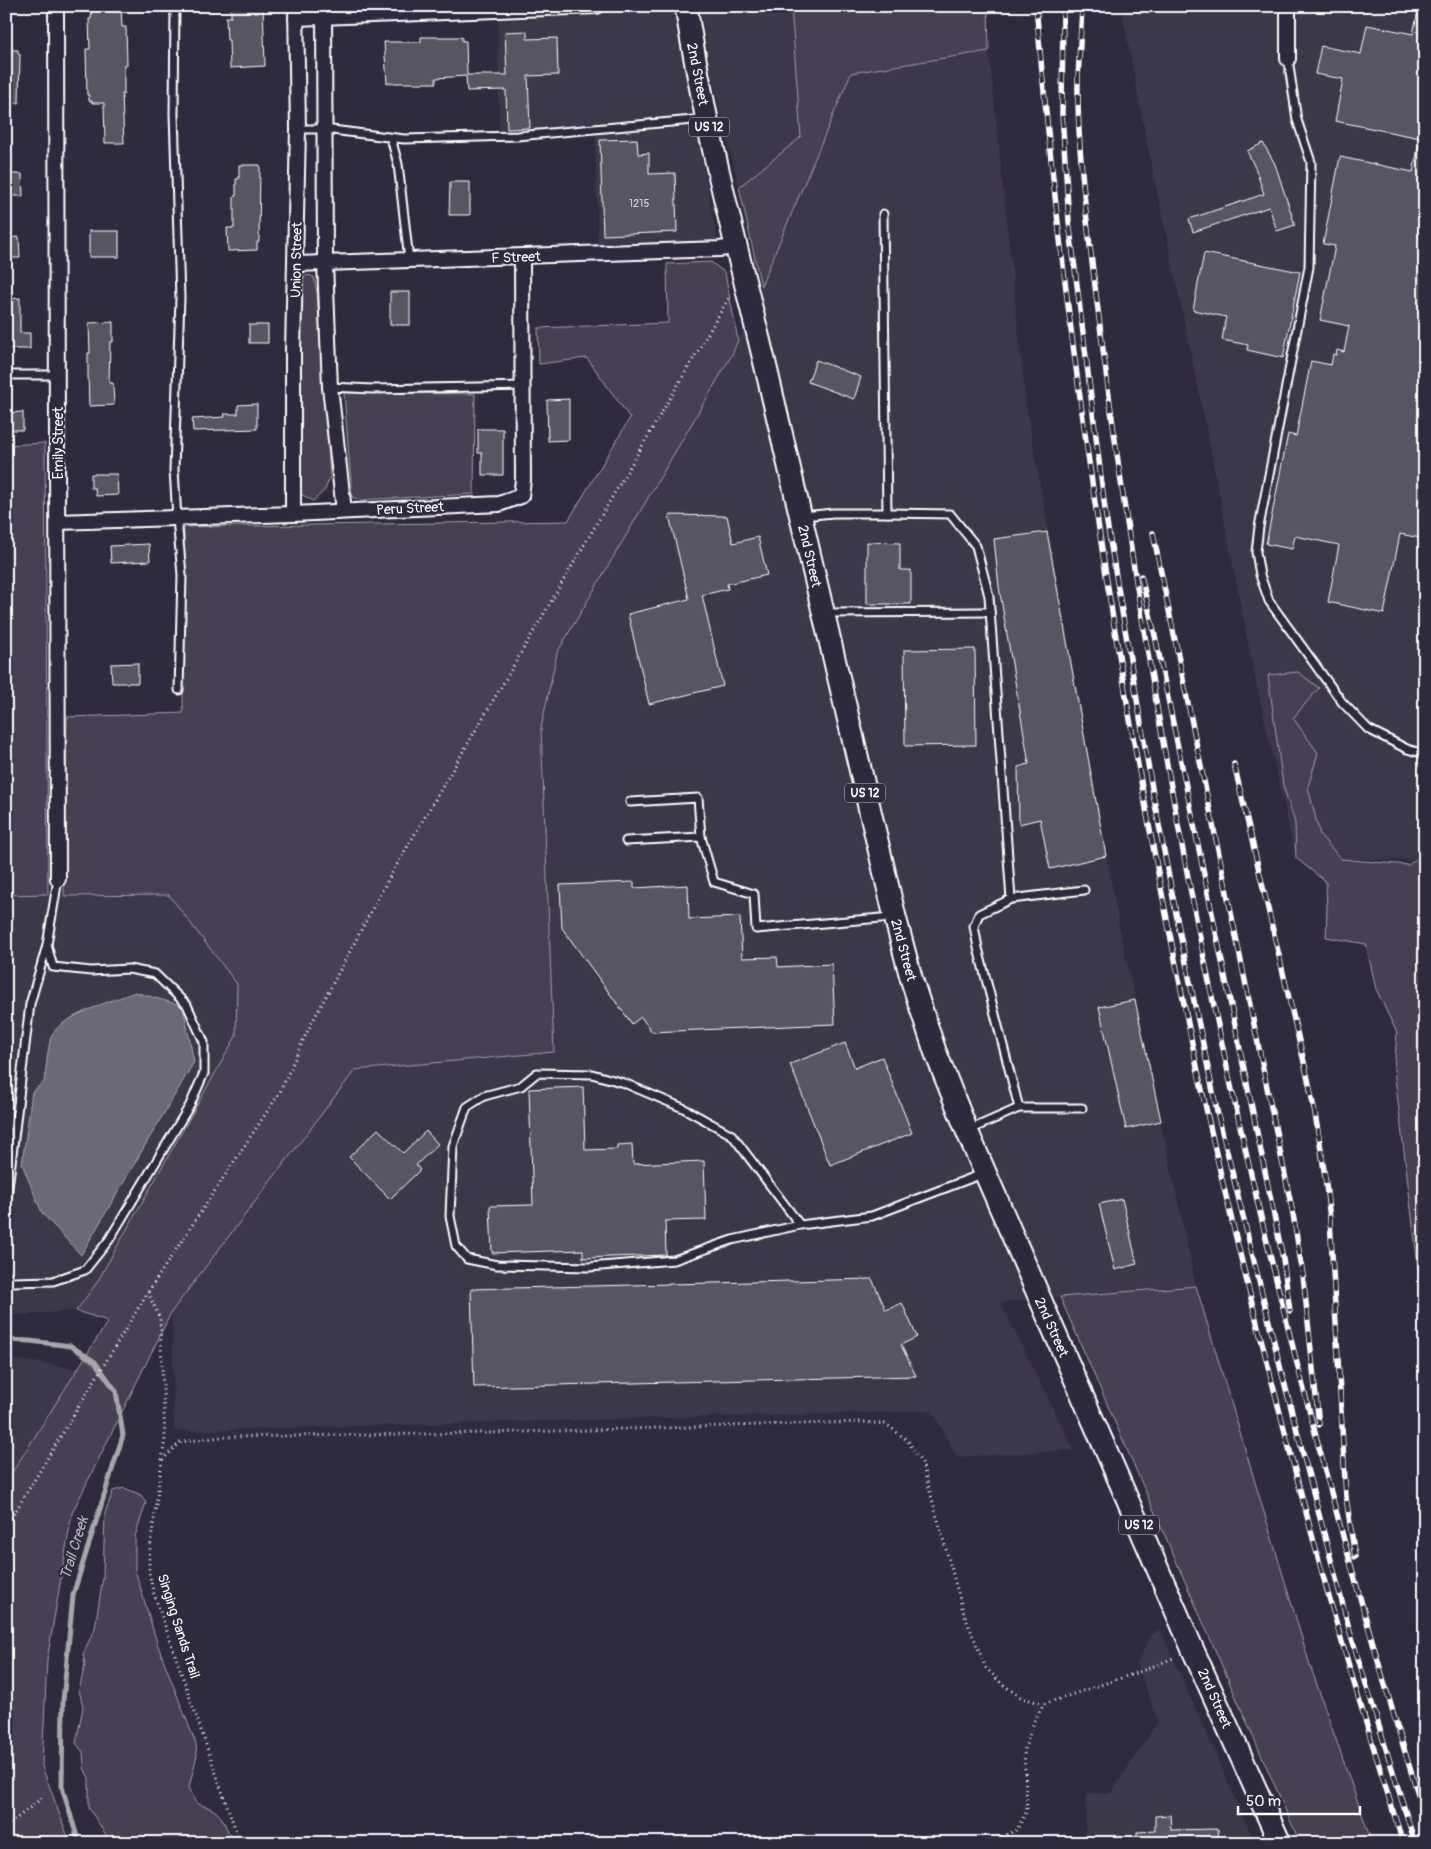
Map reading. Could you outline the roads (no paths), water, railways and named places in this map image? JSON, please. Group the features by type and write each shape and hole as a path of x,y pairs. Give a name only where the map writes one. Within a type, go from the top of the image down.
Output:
{"main road":[{"name":"2nd Street","path":"686,6 694,61 736,247 912,982 935,1051 967,1132 1193,1650 1280,1843"}],"street":[{"name":"Emily Street","path":"56,6 58,879"},
{"path":"296,12 597,6"},
{"path":"1288,6 1288,59"},
{"name":"Union Street","path":"324,11 324,263 330,387 344,511"},
{"name":"Union Street","path":"293,514 293,350 298,129 296,12"},
{"name":"F Street","path":"296,264 522,257 736,247"},
{"name":"Peru Street","path":"58,522 293,514 499,504 521,496 523,480 522,257"}],"lane":[{"path":"175,6 174,114 180,298 174,470 182,575 179,690"},
{"path":"1288,59 1297,120 1311,162 1309,267 1259,527 1256,552 1260,575 1269,601 1342,702 1368,729 1407,749 1425,754"},
{"path":"298,129 324,129 404,140 516,136 707,118"},
{"path":"391,138 398,164 409,260"},
{"path":"883,214 887,513"},
{"path":"6,375 58,375"},
{"path":"330,387 373,389 522,386"},
{"path":"800,517 833,513 950,514 976,546 989,596 1011,899"},
{"path":"823,613 990,612"},
{"path":"630,802 698,798 701,837 714,882 754,894 756,929 895,917"},
{"path":"626,840 701,837"},
{"path":"6,1205 30,1004 47,946 58,879"},
{"path":"1019,1108 974,926 979,914 1011,899 1084,890"},
{"path":"6,1274 12,1282 53,1281 85,1270 108,1240 132,1202 190,1105 204,1072 204,1042 187,1005 155,974 129,969 91,971 53,967 47,946"},
{"path":"800,1225 732,1135 683,1108 624,1083 592,1074 537,1073 521,1086 484,1096 467,1107 453,1146 450,1216 456,1246 467,1259 497,1265 589,1267 674,1260 732,1240 800,1225 872,1216 985,1173"},
{"path":"967,1132 1019,1108 1082,1108"}],"waterway":[{"name":"Trail Creek","path":"6,1340 71,1346 95,1362 116,1391 123,1435 73,1595 63,1701 62,1787 79,1843"}],"railway":[{"path":"1036,6 1058,227 1103,556 1140,774 1177,969 1203,1097 1254,1312 1341,1640 1403,1843"},
{"path":"1063,6 1062,114 1069,221 1106,517 1153,794 1217,1111 1281,1370 1350,1632 1415,1843"},
{"path":"1082,6 1078,108 1081,164 1087,219 1126,515 1182,848 1224,1053 1270,1257 1371,1638 1425,1816"},
{"path":"1153,533 1293,1214 1303,1275 1319,1425"},
{"path":"1141,576 1156,640 1283,1259 1290,1311"},
{"path":"1234,764 1308,1079 1321,1148 1330,1219 1346,1497 1355,1557"}]}
